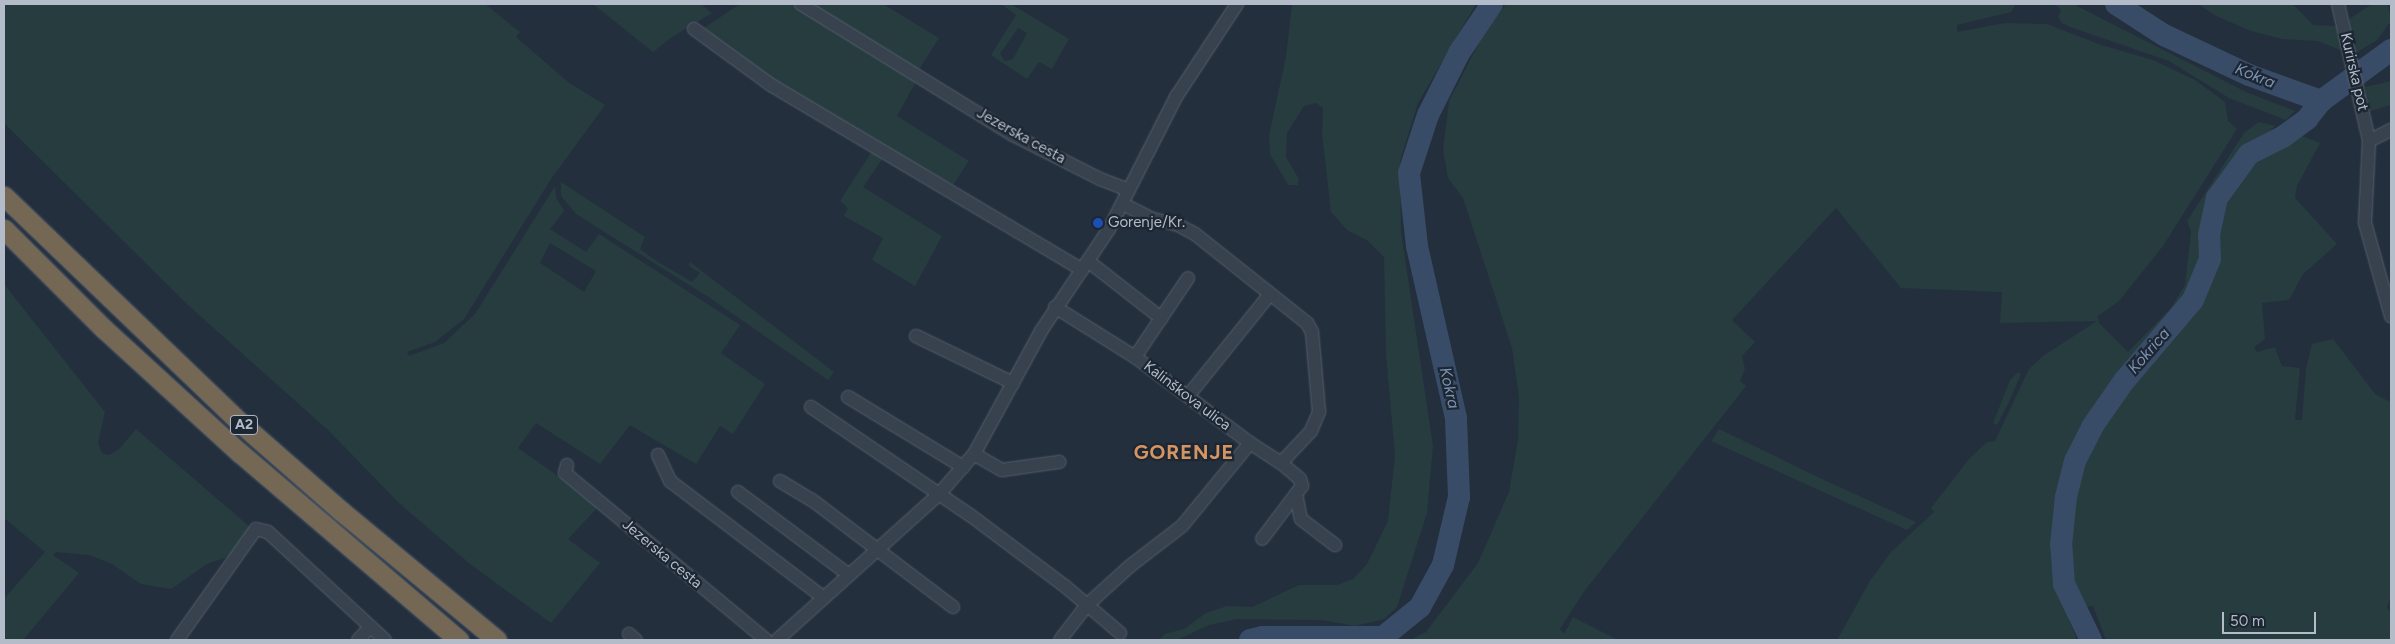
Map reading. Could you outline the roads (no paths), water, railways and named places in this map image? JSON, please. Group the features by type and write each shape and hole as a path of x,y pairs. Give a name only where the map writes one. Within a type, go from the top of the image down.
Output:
{"highway":[{"name":"A2","path":"4,196 244,426 341,511 497,640"},
{"name":"A2","path":"4,229 104,328 240,453 459,640"}],"street":[{"name":"Jezerska cesta","path":"801,4 1013,135 1100,179 1129,190"},
{"path":"777,640 940,492 974,454 1055,307 1084,266 1122,204 1176,97 1237,4"},
{"name":"Kurirska pot","path":"2338,4 2348,40 2369,141 2365,223 2391,316"},
{"path":"694,29 771,85 1084,266 1161,318"},
{"path":"2369,141 2391,130"},
{"path":"1122,204 1153,220 1178,225 1194,234 1307,323 1312,332 1319,412 1314,425 1280,462"},
{"path":"1135,357 1188,278"},
{"path":"1188,396 1270,294"},
{"name":"Kalinškova ulica","path":"1055,307 1135,357 1250,443 1280,462 1300,479 1302,486 1296,494"},
{"path":"916,336 1012,383"},
{"path":"848,397 963,467"},
{"path":"811,407 940,492 1088,605 1120,633"},
{"path":"1060,640 1088,605 1130,566 1182,526 1250,443"},
{"path":"974,454 1002,470 1059,462"},
{"path":"658,455 670,481 824,598"},
{"name":"Jezerska cesta","path":"567,465 565,473 763,640"},
{"path":"780,481 812,500 953,607"},
{"path":"738,492 849,575"},
{"path":"1262,539 1296,494"},
{"path":"1296,494 1301,519 1335,545"},
{"path":"177,640 256,529 268,532 385,640"},
{"path":"358,640 370,626"}],"waterway":[{"name":"Kokra","path":"1250,640 1263,637 1383,637 1420,607 1443,565 1459,497 1456,418 1417,246 1409,173 1428,115 1459,53 1492,4"},
{"name":"Kokra","path":"2116,4 2164,35 2249,75 2321,101 2391,50"},
{"name":"Kokrica","path":"2091,640 2064,584 2061,545 2066,497 2075,461 2092,427 2124,381 2193,300 2210,259 2209,235 2217,198 2249,154 2284,136 2307,119 2321,101"}],"place":[{"name":"Gorenje/Kr.","path":"1098,223"}],"district":[{"name":"GORENJE","path":"1184,452"}]}
